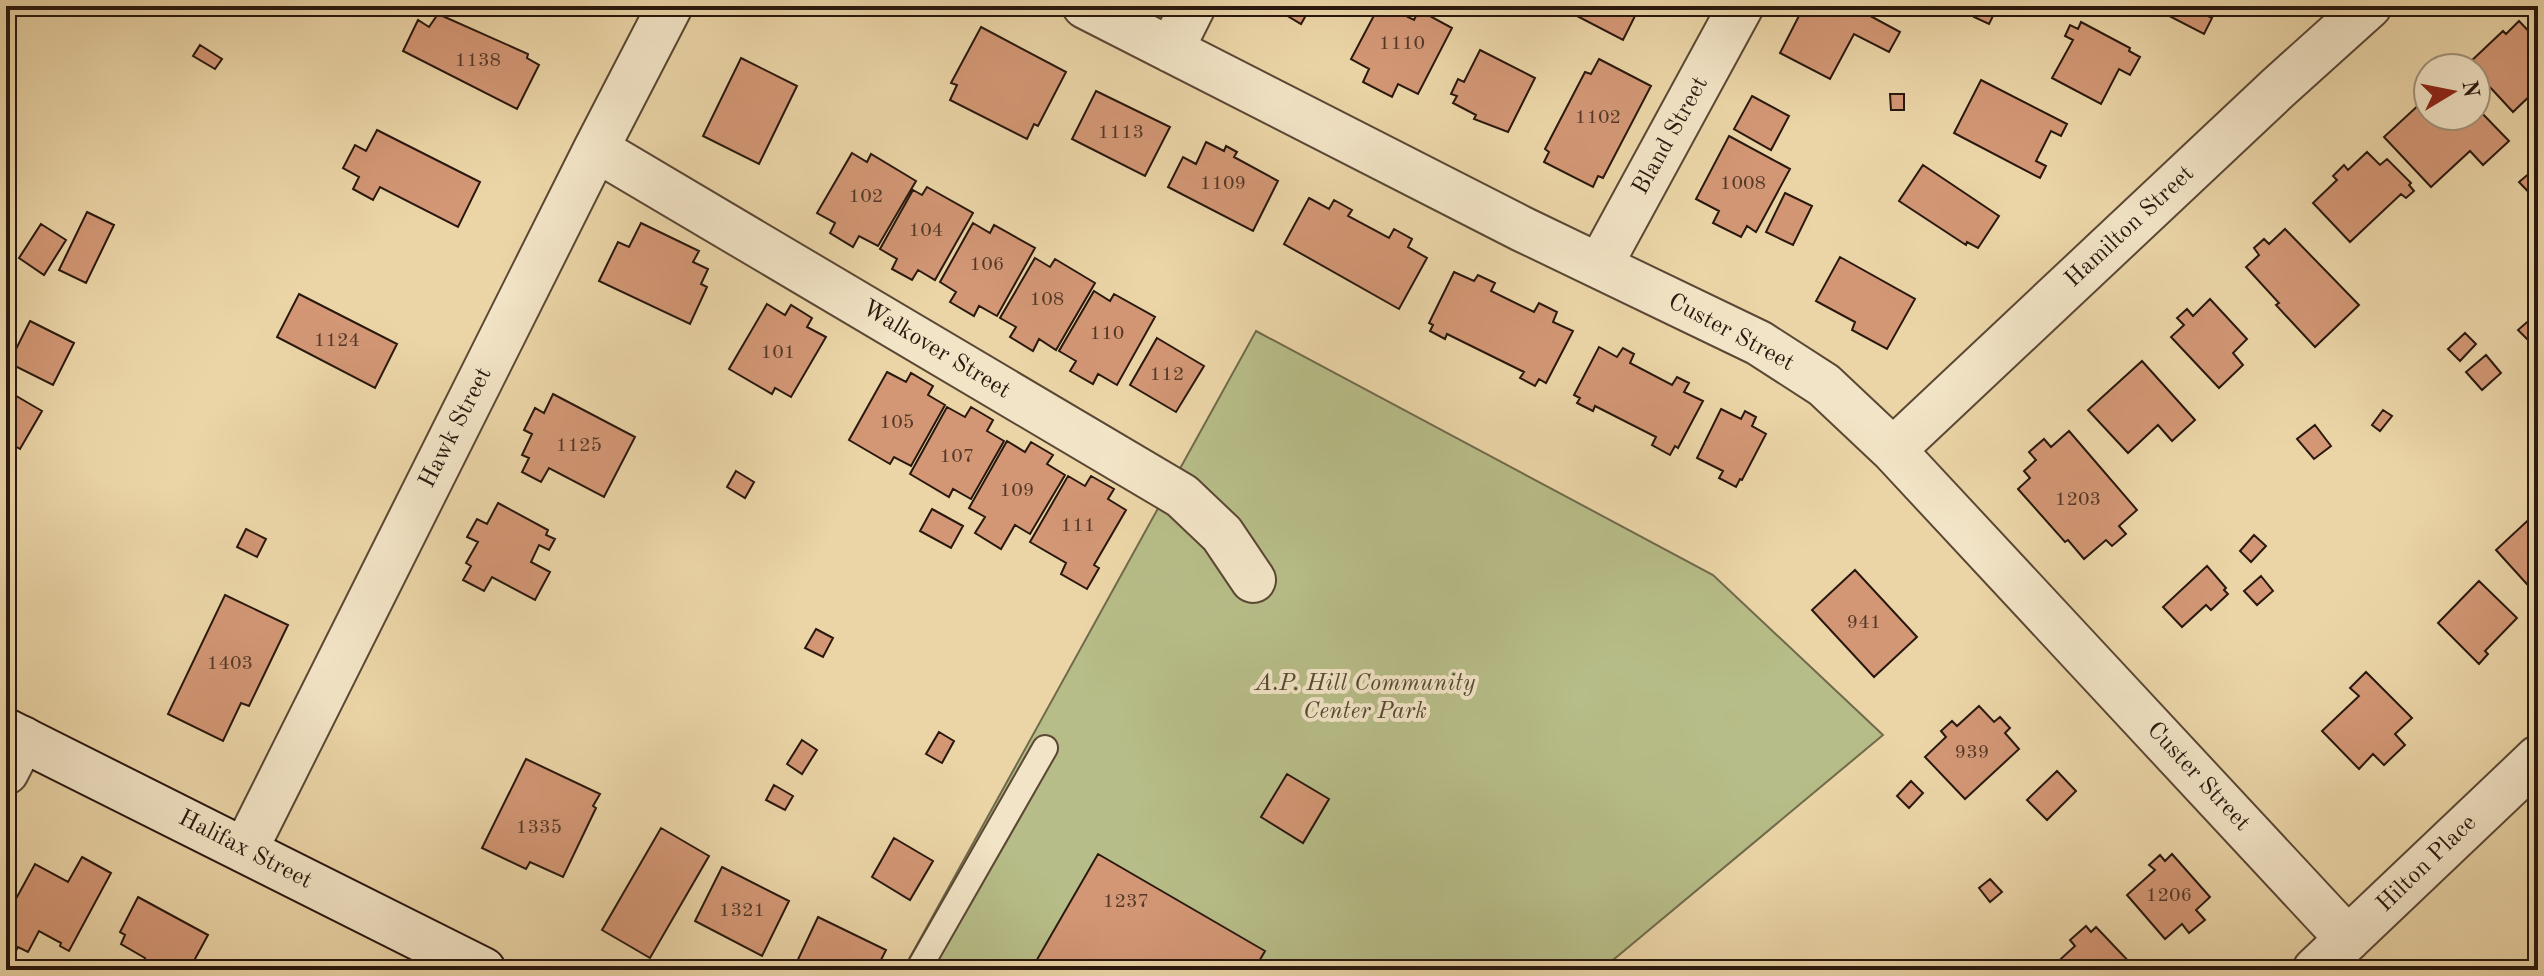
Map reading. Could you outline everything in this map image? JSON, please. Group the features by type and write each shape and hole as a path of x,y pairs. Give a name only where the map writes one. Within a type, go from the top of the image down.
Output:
{"street":[{"name":"Hawk Street","path":"245,850 670,6"},
{"name":"Custer Street","path":"1085,6 1508,222 1759,343 1824,385 1893,450 2348,939"},
{"path":"1171,50 1193,6"},
{"name":"Bland Street","path":"1600,265 1741,6"},
{"name":"Hamilton Street","path":"1893,450 2369,6"},
{"name":"Walkover Street","path":"596,149 1182,496 1222,534 1253,580"},
{"name":"Halifax Street","path":"12,747 245,850 483,970"},
{"name":"Hilton Place","path":"2315,970 2538,758"}],"lane":[{"path":"918,970 1045,748"}],"green space":[{"name":"A.P. Hill Community Center Park","path":"1256,331 1713,575 1883,735 1601,970 903,970"}],"building":[{"path":"1271,6 1325,6 1319,16 1309,10 1301,24"},
{"path":"1379,6 1386,6 1414,20 1419,10 1452,28 1418,94 1398,84 1392,97 1363,82 1369,69 1351,59"},
{"path":"1582,6 1640,6 1623,40 1577,16"},
{"path":"1804,6 1852,6 1900,32 1889,52 1854,34 1830,79 1780,53"},
{"path":"1979,6 1996,10 1989,24 1974,17"},
{"path":"2150,6 2208,6 2204,14 2212,18 2204,34"},
{"path":"438,14 528,54 527,58 539,65 517,109 403,51 418,20 429,27"},
{"path":"2519,21 2538,41 2538,88 2513,112 2492,89 2492,52 2481,52 2503,31 2506,34"},
{"path":"2081,22 2130,48 2129,51 2140,57 2130,75 2119,69 2101,104 2052,78 2073,40 2065,36 2070,25 2078,29"},
{"path":"981,27 1066,72 1038,126 1034,124 1027,139 950,100 957,85 951,83"},
{"path":"200,45 222,59 215,69 193,56"},
{"path":"1480,50 1535,78 1508,132 1474,119 1476,115 1453,103 1457,96 1451,94 1458,79 1464,82"},
{"path":"741,58 797,86 759,164 703,136"},
{"path":"1599,59 1651,86 1603,178 1598,176 1593,187 1544,162 1549,152 1545,149 1585,72 1591,74"},
{"path":"1981,80 2067,124 2061,136 2051,131 2036,161 2046,166 2040,178 1954,133"},
{"path":"1096,91 1170,127 1145,176 1072,139"},
{"path":"1890,94 1904,94 1904,110 1891,110"},
{"path":"1752,96 1789,116 1771,150 1734,129"},
{"path":"2412,111 2412,132 2492,132 2492,123 2509,141 2483,165 2470,151 2431,187 2384,137"},
{"path":"377,130 480,182 458,227 380,187 373,200 353,189 359,177 343,168 355,145 366,151"},
{"path":"1729,136 1790,169 1756,232 1747,226 1741,237 1713,223 1719,211 1696,199"},
{"path":"1206,142 1224,151 1226,146 1237,152 1234,157 1278,181 1253,231 1168,187 1183,157 1196,164"},
{"path":"2367,152 2380,165 2387,159 2411,183 2409,185 2414,191 2406,198 2401,194 2350,242 2313,203 2337,180 2333,176 2344,165 2348,170"},
{"path":"852,153 867,162 871,154 916,181 878,246 859,236 853,247 830,233 835,223 817,213"},
{"path":"1923,165 1999,216 1978,248 1967,242 1966,245 1899,201"},
{"path":"2532,171 2538,177 2538,202 2519,182"},
{"path":"927,187 973,213 935,280 918,270 912,280 892,269 897,259 880,249 913,190 922,195"},
{"path":"1785,193 1812,206 1793,245 1766,232"},
{"path":"1309,198 1329,209 1334,200 1352,210 1348,216 1389,238 1394,229 1412,239 1408,247 1427,258 1399,309 1284,244"},
{"path":"87,212 114,225 86,283 59,270"},
{"path":"641,223 699,251 693,262 708,269 701,284 707,287 690,324 599,281 618,242 629,247"},
{"path":"973,223 990,233 994,225 1035,248 997,316 979,306 974,316 950,302 956,292 940,282"},
{"path":"41,224 66,240 44,275 19,258"},
{"path":"2285,229 2359,305 2315,347 2246,267 2259,255 2254,248 2264,239 2269,244"},
{"path":"1840,257 1915,299 1887,349 1852,330 1855,322 1816,301"},
{"path":"1035,258 1050,267 1055,259 1095,283 1056,350 1039,339 1033,351 1010,337 1016,327 1000,318"},
{"path":"1454,272 1474,281 1478,275 1495,283 1491,291 1534,312 1539,303 1557,312 1553,322 1573,331 1546,383 1539,379 1535,386 1520,378 1524,372 1447,334 1445,339 1430,331 1433,325 1429,323"},
{"path":"1094,291 1110,301 1114,294 1155,317 1117,385 1098,374 1093,384 1070,371 1076,361 1059,351"},
{"path":"299,294 397,344 375,388 277,337"},
{"path":"2210,299 2247,339 2233,353 2243,365 2219,388 2171,337 2184,325 2177,318 2187,309 2193,316"},
{"path":"767,304 785,315 791,305 812,318 807,327 826,337 791,397 775,388 772,394 729,369"},
{"path":"2534,316 2538,320 2538,341 2533,345 2518,330"},
{"path":"30,321 74,343 53,385 9,363"},
{"path":"2465,333 2476,344 2460,361 2448,349"},
{"path":"1157,338 1204,366 1176,412 1130,385"},
{"path":"1599,347 1617,357 1623,348 1634,354 1630,363 1672,385 1677,377 1689,383 1684,392 1703,401 1678,448 1675,446 1670,455 1652,445 1656,437 1595,406 1593,411 1577,403 1580,398 1574,395"},
{"path":"2486,355 2501,373 2482,390 2466,372"},
{"path":"2142,361 2195,420 2172,441 2158,425 2128,453 2088,410"},
{"path":"887,372 906,382 911,373 933,386 928,395 945,405 911,466 894,457 890,464 849,440"},
{"path":"6,390 42,411 20,449 6,441"},
{"path":"553,394 635,437 604,497 549,468 541,482 522,472 529,458 522,455 532,434 524,430 535,408 544,413"},
{"path":"947,407 965,417 971,407 993,420 987,431 1004,441 971,499 953,489 949,497 910,474"},
{"path":"1721,409 1741,419 1745,411 1756,417 1752,426 1766,434 1736,487 1719,478 1723,471 1697,458"},
{"path":"2383,410 2392,416 2380,431 2372,425"},
{"path":"2315,425 2331,446 2314,459 2297,439"},
{"path":"2069,431 2137,510 2119,526 2126,534 2112,546 2106,540 2084,559 2018,489 2030,478 2024,471 2036,460 2029,452 2044,439 2051,447"},
{"path":"1007,441 1025,452 1031,442 1053,455 1047,464 1065,475 1030,534 1015,525 1001,549 975,533 985,517 969,508"},
{"path":"736,471 754,482 745,498 727,487"},
{"path":"1068,476 1085,486 1091,476 1114,489 1108,499 1126,510 1094,565 1099,568 1087,589 1061,574 1066,563 1030,542"},
{"path":"498,503 548,530 546,535 555,539 549,550 539,545 531,562 550,572 535,600 492,577 484,591 463,580 471,566 466,563 478,542 467,537 477,519 487,524"},
{"path":"932,509 963,526 951,548 920,531"},
{"path":"2538,511 2538,590 2535,593 2496,550"},
{"path":"246,529 266,539 257,557 237,547"},
{"path":"2254,535 2266,546 2251,562 2240,551"},
{"path":"2207,566 2228,594 2211,610 2206,605 2182,627 2163,607"},
{"path":"1855,570 1917,637 1874,677 1812,610"},
{"path":"2261,576 2273,591 2257,605 2244,591"},
{"path":"2479,581 2517,618 2485,651 2488,654 2479,664 2438,623"},
{"path":"225,595 288,625 249,706 241,703 223,741 168,714"},
{"path":"816,629 833,638 823,657 805,648"},
{"path":"2366,672 2412,718 2395,734 2405,745 2384,765 2373,754 2359,769 2322,731 2359,696 2350,688"},
{"path":"1979,706 1994,722 2000,717 2010,728 2005,733 2019,749 1965,799 1925,757 1946,737 1941,731 1952,721 1957,726"},
{"path":"939,732 954,741 942,763 926,754"},
{"path":"802,740 817,750 802,774 787,764"},
{"path":"526,759 600,794 563,877 530,862 526,869 482,848"},
{"path":"2057,771 2076,791 2047,820 2027,800"},
{"path":"1287,774 1329,799 1303,843 1261,817"},
{"path":"1911,781 1923,793 1909,808 1897,796"},
{"path":"774,785 793,796 785,810 766,800"},
{"path":"661,828 709,856 650,958 602,930"},
{"path":"894,838 933,861 910,900 872,877"},
{"path":"1098,854 1265,951 1254,970 1031,970"},
{"path":"2172,854 2210,897 2196,910 2205,920 2189,933 2182,924 2165,939 2127,895 2155,870 2149,865 2160,855 2165,861"},
{"path":"82,857 111,873 69,951 39,931 28,952 18,947 10,962 6,960 6,898 9,892 17,897 35,864 68,882"},
{"path":"722,867 789,901 762,956 695,921"},
{"path":"1990,879 2002,892 1990,902 1979,888"},
{"path":"138,897 208,935 189,970 138,970 145,958 121,944 125,935 120,932"},
{"path":"818,917 886,950 876,970 793,970"},
{"path":"2086,926 2091,932 2096,927 2135,968 2055,970 2052,967 2075,946 2070,940"}]}
